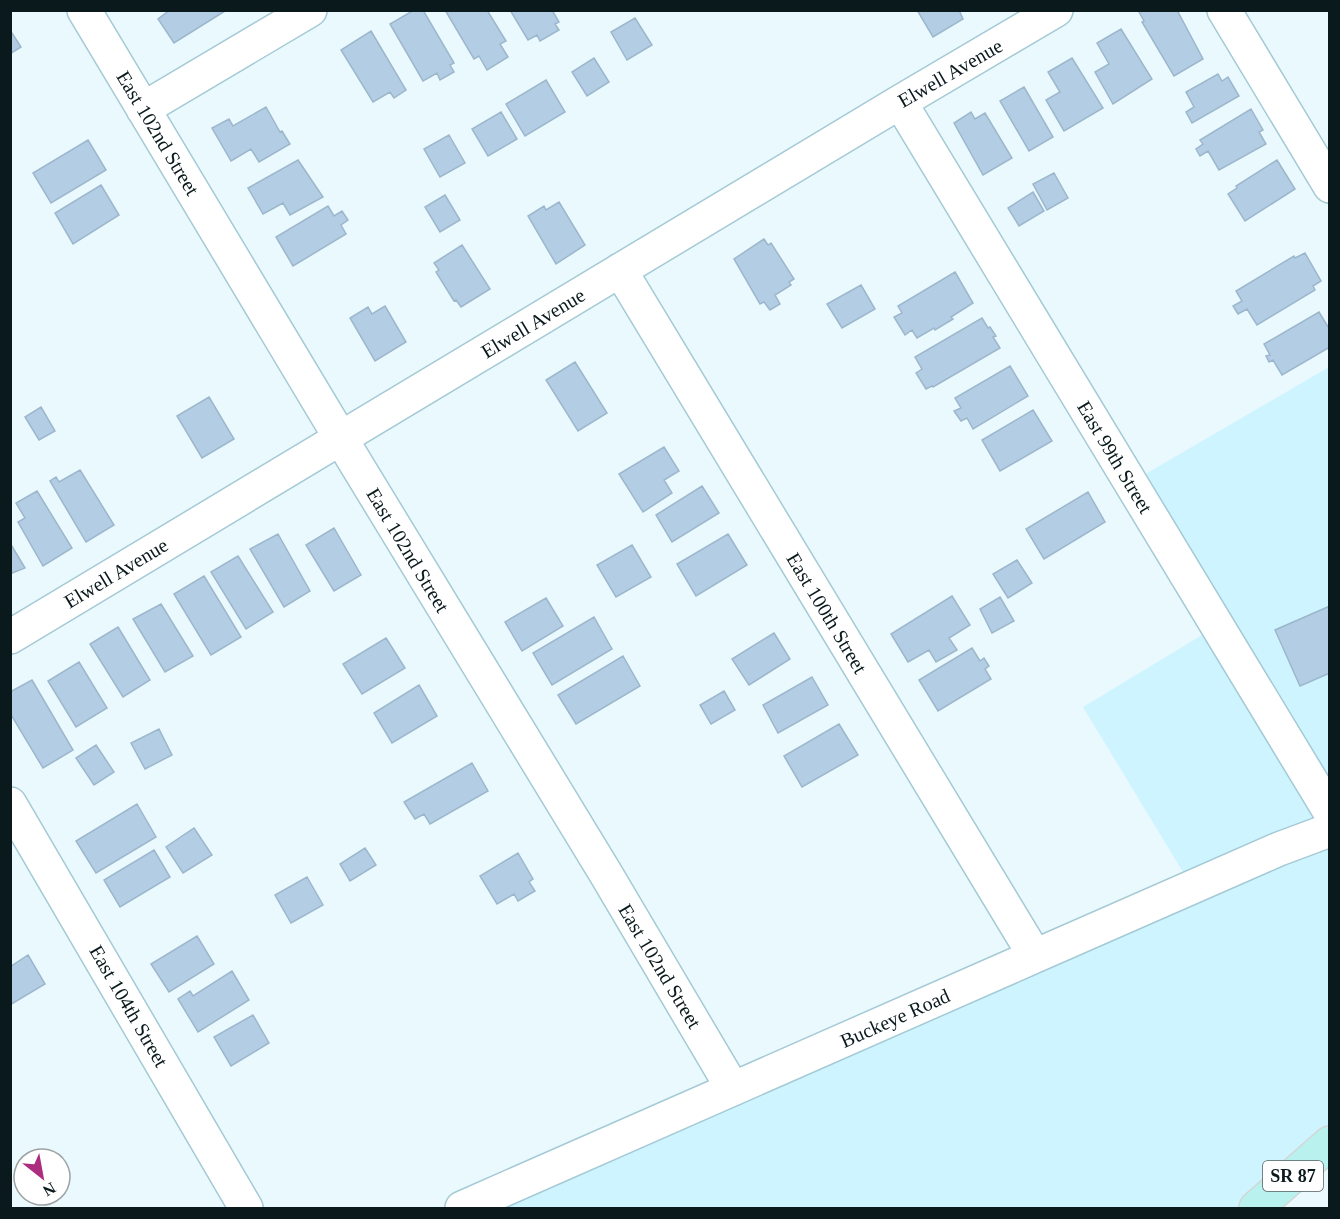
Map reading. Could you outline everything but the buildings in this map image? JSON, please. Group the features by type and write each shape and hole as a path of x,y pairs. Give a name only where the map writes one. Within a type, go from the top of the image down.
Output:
{"main road":[{"name":"SR 87","path":"1256,1209 1329,1143"}],"street":[{"name":"East 102nd Street","path":"84,10 340,438 606,874 733,1089"},
{"path":"143,109 310,10"},
{"name":"Elwell Avenue","path":"10,637 1056,10"},
{"path":"1224,10 1329,186"},
{"name":"East 99th Street","path":"900,102 1329,812"},
{"name":"East 100th Street","path":"620,270 1035,956"},
{"name":"East 104th Street","path":"10,804 246,1209"},
{"name":"Buckeye Road","path":"462,1209 1278,849 1329,830"}],"shaded area":[{"path":"1329,367 1329,1143 1256,1208 462,1208 1192,887 1083,707 1217,626 1130,483"}]}
